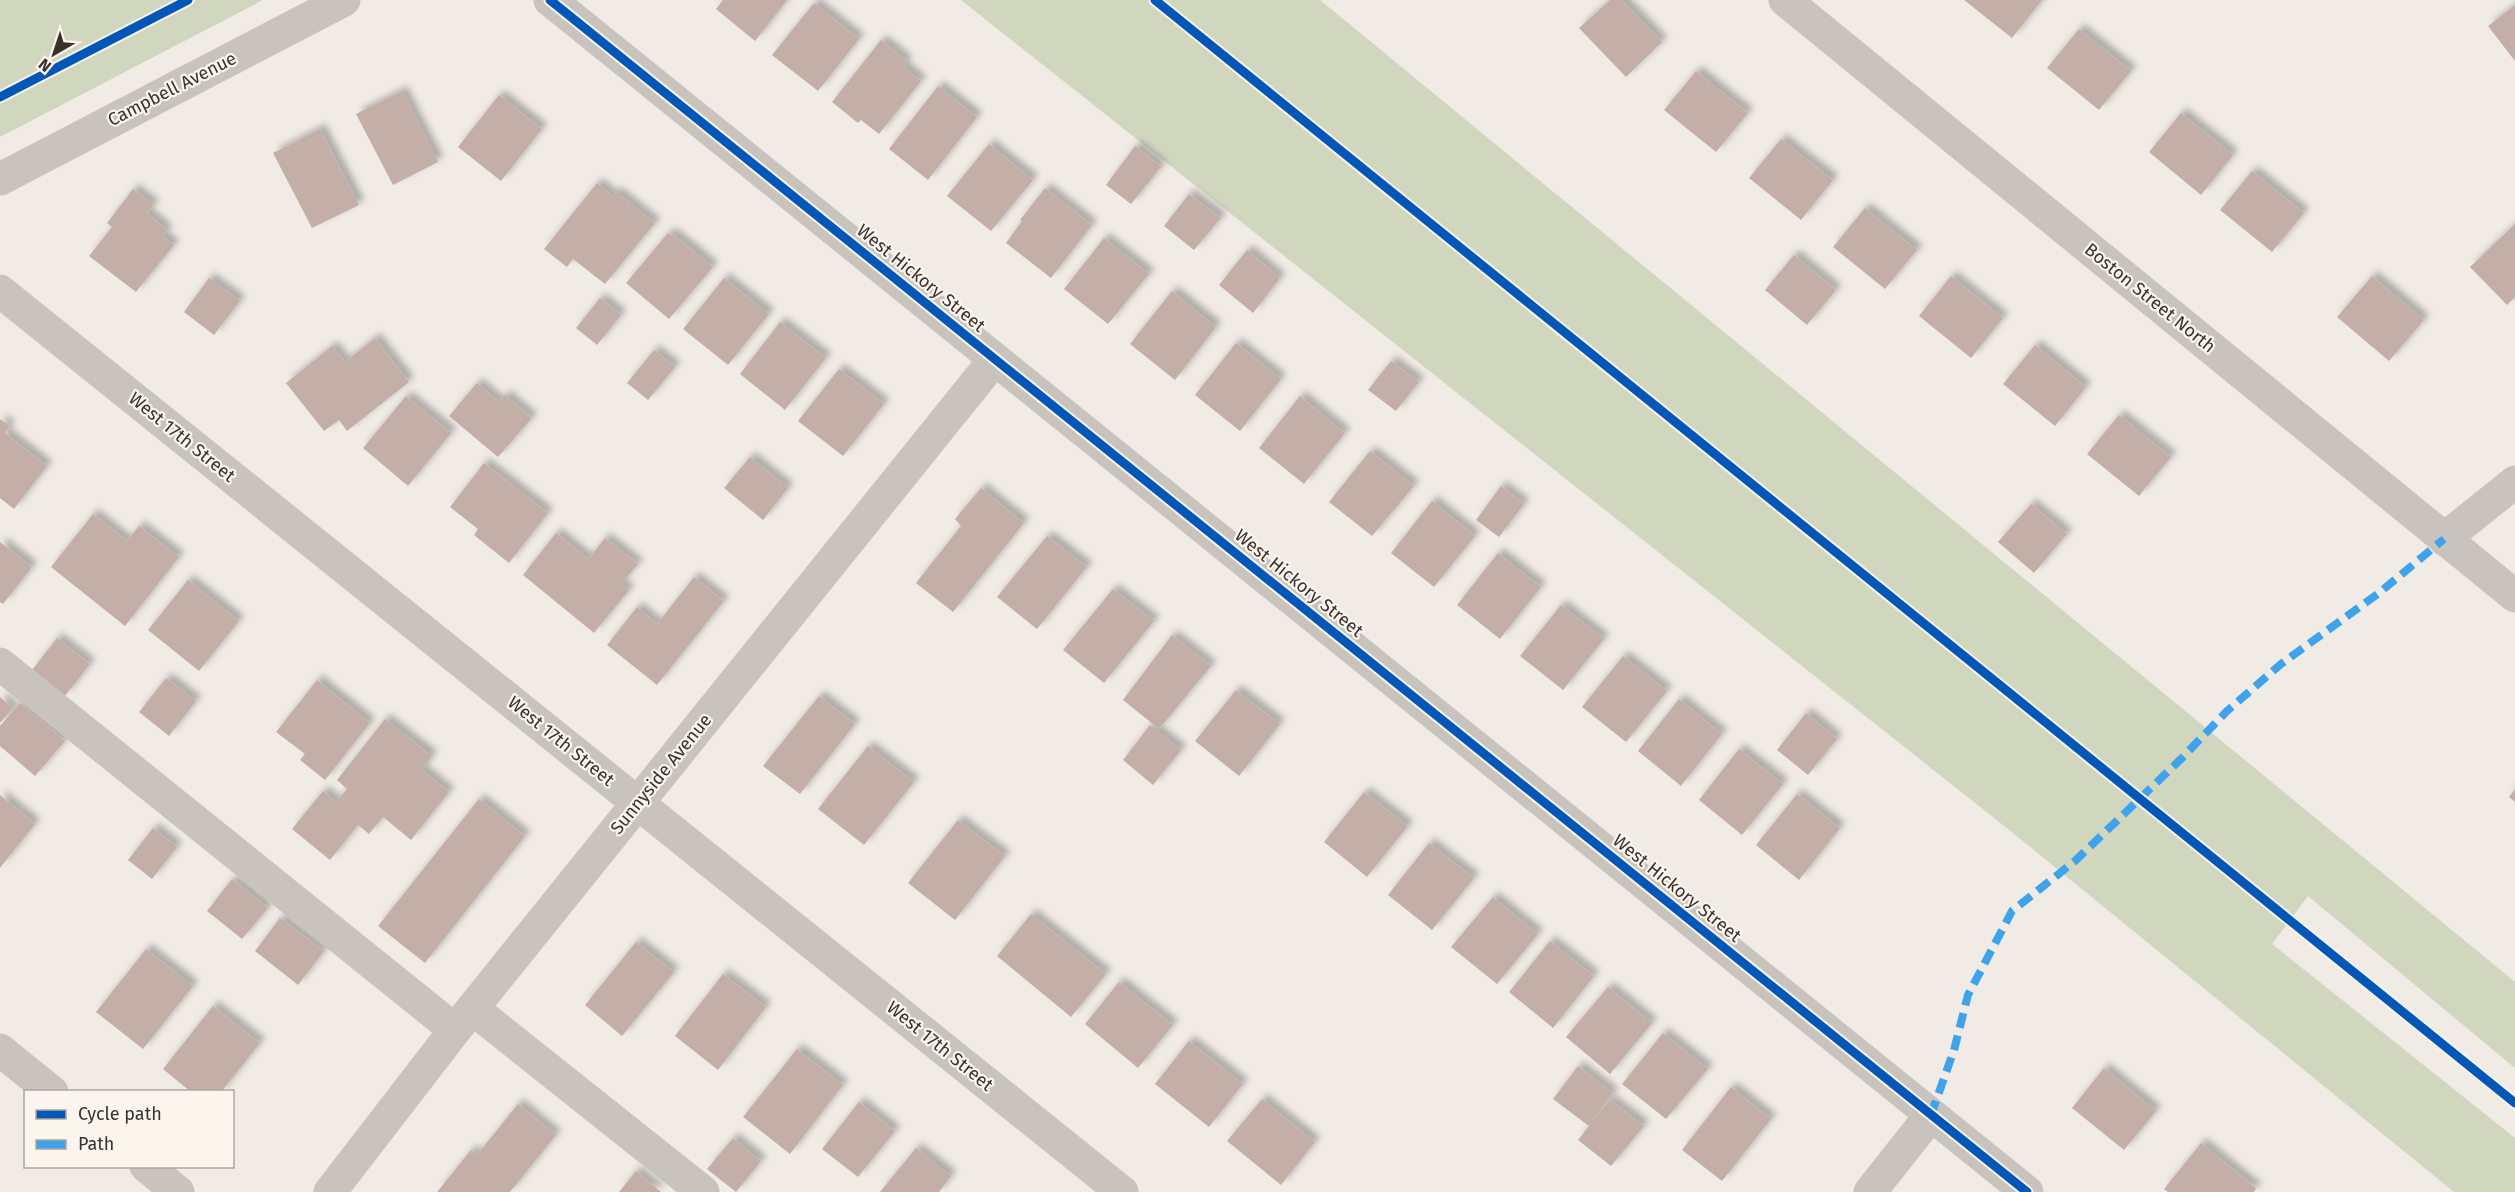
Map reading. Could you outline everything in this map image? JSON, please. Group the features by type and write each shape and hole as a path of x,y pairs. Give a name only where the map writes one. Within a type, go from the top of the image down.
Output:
{"street":[{"name":"Campbell Avenue","path":"0,179 344,0"},
{"name":"West Hickory Street","path":"550,0 2027,1192"},
{"name":"Boston Street North","path":"1785,0 2515,596"},
{"name":"West 17th Street","path":"0,291 1122,1192"},
{"name":"Sunnyside Avenue","path":"330,1192 464,1020 995,359"},
{"path":"2444,539 2515,482"},
{"path":"0,663 464,1020 703,1192"},
{"path":"0,1050 50,1090"},
{"path":"1870,1192 1931,1115"},
{"path":"147,1168 178,1192"}],"green space":[{"path":"0,0 263,0 0,137"},
{"path":"961,0 1320,0 2515,982 2515,1068 2308,896 2272,944 2515,1138 2515,1192 2454,1192 2013,833"}],"building":[{"path":"723,0 787,0 755,41 716,9"},
{"path":"1610,0 1622,0 1662,42 1626,77 1579,28"},
{"path":"1964,0 2042,0 2012,38"},
{"path":"814,3 859,39 818,91 772,55"},
{"path":"2515,5 2515,61 2488,26"},
{"path":"2079,29 2131,71 2099,110 2047,68"},
{"path":"881,40 907,61 903,66 921,81 879,134 861,120 858,123 832,102"},
{"path":"1696,71 1748,113 1716,152 1664,110"},
{"path":"938,86 977,117 928,180 889,149"},
{"path":"402,91 438,162 393,185 356,114"},
{"path":"499,95 542,129 501,181 458,147"},
{"path":"2181,113 2233,155 2201,195 2149,152"},
{"path":"320,129 359,205 312,228 273,153"},
{"path":"1781,139 1833,180 1801,220 1749,178"},
{"path":"989,144 1033,180 991,231 947,196"},
{"path":"1135,146 1161,167 1131,204 1106,185"},
{"path":"2252,171 2304,213 2272,252 2220,210"},
{"path":"597,183 613,196 616,192 655,223 605,284 573,259 567,267 544,249"},
{"path":"1045,188 1092,225 1051,278 1006,243 1022,221 1020,220"},
{"path":"133,189 154,205 147,213 167,230 162,236 174,245 136,292 89,256 112,227 107,223"},
{"path":"1189,194 1221,218 1194,250 1164,226"},
{"path":"1865,208 1917,250 1885,289 1833,247"},
{"path":"2515,224 2515,297 2507,305 2470,267"},
{"path":"668,233 671,236 673,234 713,267 669,319 626,283"},
{"path":"1104,238 1149,274 1108,324 1064,289"},
{"path":"1247,250 1280,278 1253,313 1219,285"},
{"path":"1794,255 1836,290 1807,325 1765,290"},
{"path":"1951,276 2003,318 1971,358 1919,316"},
{"path":"2372,276 2424,320 2389,361 2337,317"},
{"path":"209,278 240,301 214,335 184,312"},
{"path":"724,278 769,314 728,365 683,329"},
{"path":"1172,291 1216,327 1175,380 1130,344"},
{"path":"600,298 621,315 597,345 576,328"},
{"path":"780,322 826,358 785,410 740,374"},
{"path":"375,338 409,382 347,431 339,420 324,431 286,383 332,346 345,362"},
{"path":"1236,343 1281,379 1240,431 1195,395"},
{"path":"2035,345 2086,387 2055,426 2003,384"},
{"path":"654,350 675,367 648,400 627,383"},
{"path":"1391,361 1419,382 1396,411 1368,390"},
{"path":"839,369 884,404 843,456 798,421"},
{"path":"477,383 499,402 505,395 532,418 498,457 449,416"},
{"path":"406,396 451,433 408,486 363,448"},
{"path":"1300,396 1345,433 1304,484 1259,448"},
{"path":"2119,415 2171,457 2139,496 2087,454"},
{"path":"0,419 10,426 5,433 47,466 14,509 0,498"},
{"path":"1370,451 1414,486 1372,536 1329,502"},
{"path":"750,457 788,488 763,520 724,488"},
{"path":"484,463 548,513 509,563 474,535 478,529 450,507"},
{"path":"1501,486 1524,504 1499,537 1476,520"},
{"path":"981,488 1024,523 953,612 916,583 961,526 955,519"},
{"path":"1432,501 1475,536 1434,587 1391,553"},
{"path":"2031,504 2067,534 2034,573 1998,542"},
{"path":"93,514 127,541 139,526 179,557 125,626 51,567"},
{"path":"556,533 588,559 605,538 638,564 621,584 629,590 594,633 523,575"},
{"path":"1047,536 1087,567 1037,629 997,597"},
{"path":"0,542 32,567 3,604 0,602"},
{"path":"1498,553 1541,587 1500,639 1457,605"},
{"path":"694,577 724,601 657,685 607,645 637,607 657,624"},
{"path":"188,580 239,621 199,671 148,630"},
{"path":"1113,589 1154,621 1104,683 1063,650"},
{"path":"1561,605 1604,639 1563,690 1520,656"},
{"path":"1172,635 1211,666 1159,729 1123,700"},
{"path":"57,638 90,664 65,696 32,670"},
{"path":"1623,656 1667,691 1626,742 1582,707"},
{"path":"166,678 196,701 169,736 139,712"},
{"path":"317,680 370,723 325,780 300,760 305,754 276,732"},
{"path":"1236,690 1280,724 1239,776 1195,741"},
{"path":"819,696 855,724 800,794 763,766"},
{"path":"0,697 13,708 0,723"},
{"path":"1679,699 1722,734 1681,786 1638,751"},
{"path":"20,703 65,741 35,776 0,746 0,726"},
{"path":"1806,713 1837,739 1808,775 1777,750"},
{"path":"385,719 432,756 422,770 449,792 411,840 383,817 369,834 358,825 330,860 292,829 323,791 336,802 347,789 337,780"},
{"path":"1150,725 1181,750 1153,785 1123,760"},
{"path":"868,746 914,782 864,845 818,809"},
{"path":"1739,749 1783,784 1742,835 1699,800"},
{"path":"2515,789 2515,802 2509,797"},
{"path":"1364,792 1408,826 1367,877 1324,842"},
{"path":"1797,794 1840,828 1799,880 1756,845"},
{"path":"0,795 35,824 0,868"},
{"path":"479,799 525,836 425,963 378,926"},
{"path":"958,820 1005,856 955,920 908,883"},
{"path":"153,828 177,847 152,879 128,860"},
{"path":"1429,843 1474,878 1432,930 1388,895"},
{"path":"232,879 268,908 242,939 207,911"},
{"path":"1493,897 1538,934 1497,984 1451,947"},
{"path":"1031,914 1106,974 1071,1017 997,956"},
{"path":"280,918 324,951 298,985 255,951"},
{"path":"1550,941 1594,976 1553,1028 1509,992"},
{"path":"636,942 674,972 622,1036 585,1005"},
{"path":"146,949 193,986 143,1049 96,1012"},
{"path":"723,974 766,1007 718,1070 675,1036"},
{"path":"1119,982 1173,1025 1138,1068 1085,1024"},
{"path":"1608,987 1652,1023 1610,1074 1566,1037"},
{"path":"213,1006 260,1043 223,1090 189,1090 163,1069"},
{"path":"1663,1033 1708,1069 1666,1119 1622,1084"},
{"path":"1189,1041 1243,1084 1209,1127 1155,1084"},
{"path":"797,1049 843,1085 790,1154 743,1117"},
{"path":"1578,1066 1613,1093 1591,1122 1610,1100 1644,1126 1611,1166 1578,1140 1589,1126 1553,1099"},
{"path":"2104,1068 2156,1111 2124,1150 2072,1108"},
{"path":"1731,1087 1771,1119 1722,1181 1682,1150"},
{"path":"1262,1099 1315,1142 1281,1185 1227,1141"},
{"path":"859,1102 895,1131 858,1177 822,1149"},
{"path":"518,1104 556,1135 510,1192 437,1192 471,1150 477,1155"},
{"path":"733,1138 761,1161 736,1192 707,1169"},
{"path":"2201,1143 2256,1188 2254,1192 2168,1192 2164,1189"},
{"path":"916,1148 951,1176 939,1192 880,1192"},
{"path":"636,1171 661,1192 619,1192"}],"marked path":[{"path":"1931,1115 1954,1050 1968,995 2012,911 2075,861 2181,759 2227,711 2281,664 2379,593 2444,539"}],"cycle path":[{"path":"0,97 188,0"},
{"path":"550,0 2027,1192"},
{"path":"1155,0 2515,1103"}]}
